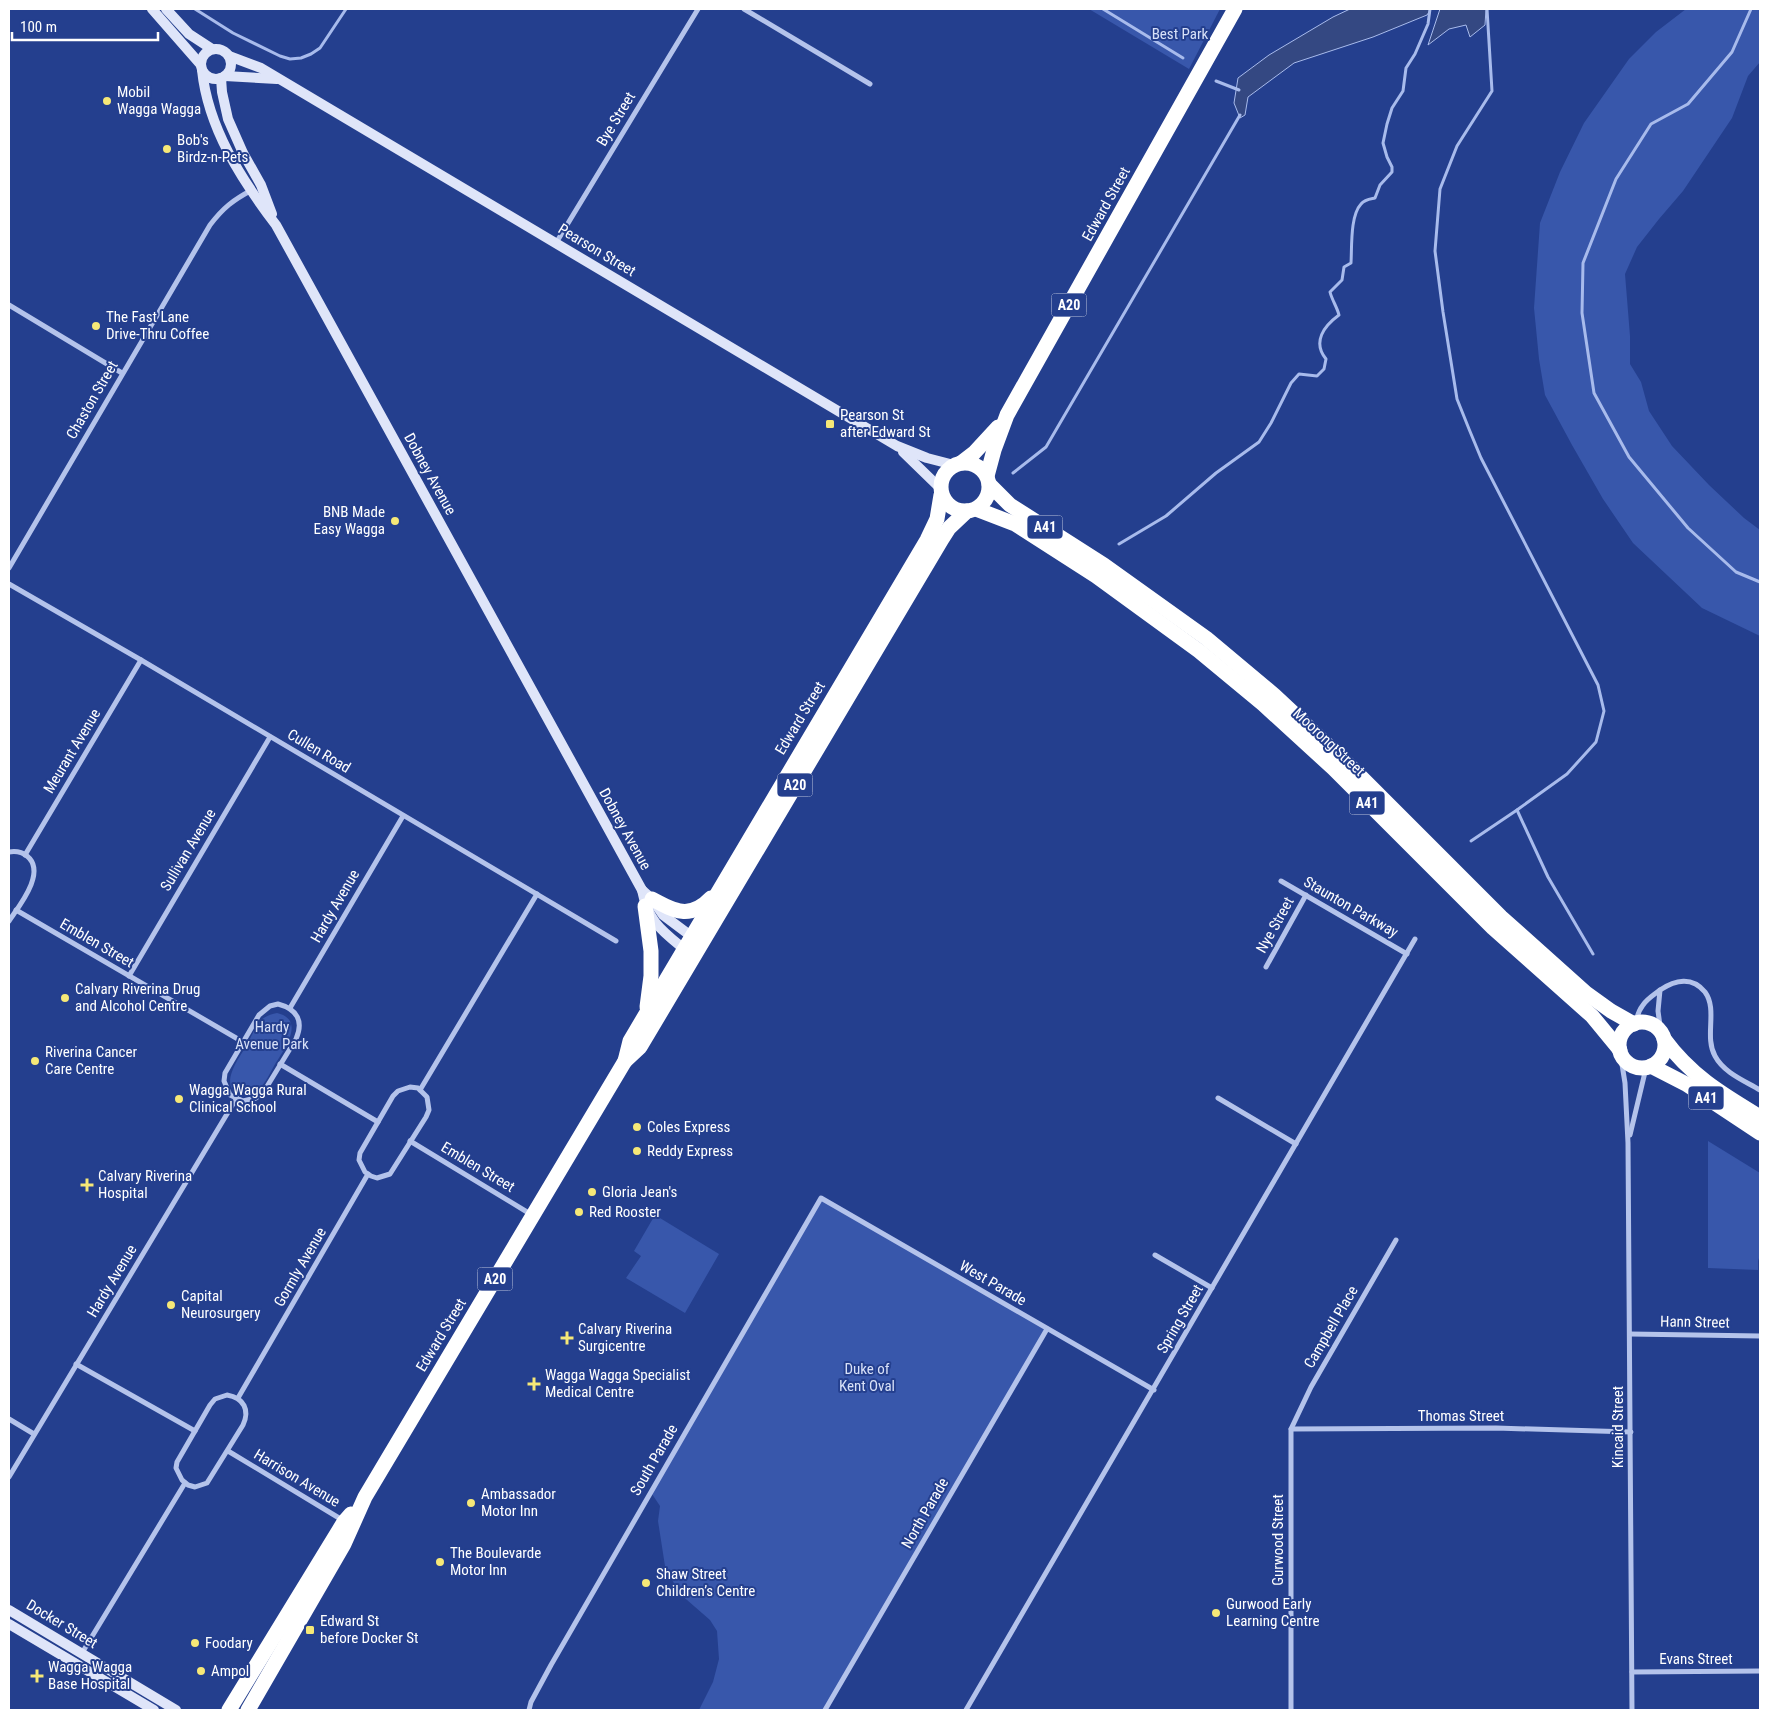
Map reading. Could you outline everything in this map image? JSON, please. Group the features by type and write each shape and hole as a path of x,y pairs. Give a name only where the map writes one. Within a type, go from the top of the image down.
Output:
{"highway":[{"name":"Edward Street","path":"988,480 994,450 1007,416 1235,9"},
{"name":"Edward Street","path":"958,464 984,443 1007,416"},
{"name":"A41","path":"958,464 970,463 977,466 988,480"},
{"name":"A20","path":"941,492 944,474 958,464"},
{"name":"A20","path":"972,510 985,501 988,495 988,480"},
{"name":"Moorong Street","path":"988,480 1010,505 1104,565 1206,638 1274,695 1350,766 1501,917 1586,993 1611,1011 1635,1023"},
{"name":"Edward Street","path":"624,1061 640,1047 717,892 927,540 937,519 941,492"},
{"name":"A41","path":"941,492 946,502 952,507 972,510"},
{"name":"Edward Street","path":"229,1710 349,1524 624,1061 630,1041 646,1013 691,945 949,528 972,510"},
{"name":"Moorong Street","path":"972,510 990,513 1014,524 1096,576 1199,651 1262,704 1333,768 1493,928 1592,1016 1620,1051"},
{"path":"646,898 683,913 706,904 717,892"},
{"path":"646,898 651,950 651,976 646,1013"},
{"path":"1620,1051 1619,1041 1622,1033 1635,1023"},
{"name":"A41","path":"1635,1023 1650,1024 1662,1036 1678,1059 1693,1073 1760,1117"},
{"path":"1648,1067 1659,1060 1662,1055 1665,1046 1662,1036"},
{"name":"A41","path":"1620,1051 1623,1058 1630,1065 1639,1068 1648,1067 1686,1084 1760,1133"},
{"name":"Edward Street","path":"248,1710 329,1572 349,1524"}],"main road":[{"path":"152,9 202,67 208,77 223,77"},
{"path":"166,9 189,34 212,49 223,50 229,56 231,60 230,69 223,77 222,92 228,119 243,153 261,185 276,225"},
{"path":"202,67 204,55 212,49"},
{"name":"Pearson Street","path":"229,56 261,68 897,446 927,458 958,464"},
{"name":"Dobney Avenue","path":"202,67 207,97 216,125 250,191 276,225 646,898 653,922 691,945"},
{"name":"Pearson Street","path":"223,77 281,80"},
{"name":"Pearson Street","path":"897,446 941,492"},
{"name":"Dobney Avenue","path":"646,898 691,945"},
{"name":"Docker Street","path":"9,1610 176,1710"},
{"name":"Docker Street","path":"9,1624 154,1710"}],"street":[{"name":"Bye Street","path":"556,243 698,9"},
{"path":"744,9 870,84"},
{"name":"Chaston Street","path":"9,568 210,225 230,203 261,185"},
{"path":"9,305 122,373"},
{"name":"Cullen Road","path":"9,584 616,941"},
{"name":"Meurant Avenue","path":"25,855 140,660"},
{"name":"Sullivan Avenue","path":"128,976 270,737"},
{"name":"Hardy Avenue","path":"290,1008 403,816"},
{"path":"9,852 14,851 25,855 33,862 35,870 34,877 9,921"},
{"name":"Staunton Parkway","path":"1282,881 1407,954"},
{"path":"420,1090 537,894"},
{"name":"Nye Street","path":"1266,967 1306,895"},
{"name":"Emblen Street","path":"16,910 243,1042"},
{"name":"Spring Street","path":"966,1710 1415,939"},
{"path":"1635,1023 1649,997 1670,983 1680,980 1693,983 1701,988 1709,1002 1714,1055 1727,1070 1760,1090"},
{"path":"1660,990 1658,1011 1662,1036"},
{"path":"278,1004 290,1008 300,1024 299,1032 262,1093 249,1100 230,1095 224,1081 225,1073 243,1042 264,1010 270,1006 278,1004"},
{"name":"Kincaid Street","path":"1620,1051 1625,1083 1628,1143 1632,1710"},
{"path":"280,1064 378,1122"},
{"name":"Kincaid Street","path":"1628,1143 1636,1104 1648,1067"},
{"path":"410,1086 420,1090 427,1097 429,1110 390,1174 377,1178 368,1174 361,1166 360,1153 378,1122 398,1091 410,1086"},
{"name":"Hardy Avenue","path":"9,1477 236,1098"},
{"path":"1218,1098 1296,1144"},
{"name":"Emblen Street","path":"410,1141 533,1215"},
{"name":"Gormly Avenue","path":"238,1398 368,1174"},
{"name":"West Parade","path":"821,1198 1154,1390"},
{"name":"South Parade","path":"530,1710 531,1702 570,1632 821,1198"},
{"name":"Campbell Place","path":"1291,1429 1311,1387 1396,1240"},
{"path":"1155,1255 1212,1288"},
{"name":"North Parade","path":"825,1710 1047,1329"},
{"name":"Hann Street","path":"1630,1334 1760,1336"},
{"path":"76,1364 195,1431"},
{"path":"227,1395 238,1398 245,1406 246,1419 228,1451 207,1483 194,1486 185,1483 178,1475 177,1462 195,1431 215,1399 227,1395"},
{"path":"9,1419 34,1434"},
{"name":"Thomas Street","path":"1291,1429 1496,1428 1630,1432"},
{"name":"Gurwood Street","path":"1291,1429 1291,1710"},
{"name":"Harrison Avenue","path":"228,1451 349,1524"},
{"path":"82,1654 185,1483"},
{"name":"Evans Street","path":"1632,1672 1760,1671"}],"green space":[{"name":"Best Park","path":"1089,9 1220,9 1189,69"},
{"path":"1686,9 1760,9 1760,62 1748,76 1732,118 1683,191 1637,247 1625,274 1630,336 1630,364 1641,382 1649,411 1672,446 1709,485 1744,518 1760,530 1760,636 1702,608 1633,543 1603,499 1545,395 1539,359 1534,308 1540,223 1560,172 1584,123 1629,59 1656,32"},
{"name":"Hardy Avenue Park","path":"277,1013 286,1017 290,1022 292,1029 287,1044 260,1088 250,1094 239,1094 230,1085 232,1071 260,1021"},
{"path":"1708,1141 1760,1173 1760,1255 1758,1270 1708,1268"},
{"name":"Duke of Kent Oval","path":"821,1198 1047,1329 825,1710 699,1710 713,1682 719,1659 717,1631 710,1620 679,1593 665,1566 658,1521 660,1506 650,1491"},
{"path":"655,1215 719,1254 685,1313 626,1278 641,1256 634,1251"}],"shaded area":[{"path":"1350,9 1431,9 1427,15 1373,37 1294,63 1248,97 1245,115 1240,118 1234,103 1238,78 1269,55"},
{"path":"1440,9 1486,9 1485,25 1470,37 1466,25 1449,29 1428,45"}],"waterway":[{"path":"195,9 233,33 290,59 301,58 320,48 346,9"},
{"path":"1103,9 1183,58"},
{"path":"1119,544 1166,516 1216,473 1259,442 1291,383 1299,374 1317,376 1324,369 1326,359 1322,353 1320,341 1325,329 1339,315 1330,292 1342,280 1344,267 1351,263 1352,232 1357,209 1364,201 1375,198 1380,185 1392,172 1383,143 1387,124 1392,108 1403,91 1406,68 1415,54 1428,24 1430,9"},
{"path":"1487,9 1492,91 1457,146 1440,189 1435,251 1457,399 1481,458 1598,685 1604,711 1596,742 1567,774 1517,810 1548,877 1593,954"},
{"path":"1751,9 1732,52 1688,104 1651,124 1616,179 1583,263 1582,313 1594,393 1629,457 1688,528 1736,572 1760,582"},
{"path":"1216,81 1239,90"},
{"path":"1013,473 1046,447 1240,115"},
{"path":"1471,841 1517,810"}],"place":[{"name":"Mobil Wagga Wagga","path":"107,101"},
{"name":"Bob's Birdz-n-Pets","path":"167,149"},
{"name":"The Fast Lane Drive-Thru Coffee","path":"96,326"},
{"name":"Pearson St after Edward St","path":"830,424"},
{"name":"BNB Made Easy Wagga","path":"395,521"},
{"name":"Calvary Riverina Drug and Alcohol Centre","path":"65,998"},
{"name":"Riverina Cancer Care Centre","path":"35,1061"},
{"name":"Wagga Wagga Rural Clinical School","path":"179,1099"},
{"name":"Coles Express","path":"637,1127"},
{"name":"Reddy Express","path":"637,1151"},
{"name":"Calvary Riverina Hospital","path":"87,1185"},
{"name":"Gloria Jean's","path":"592,1192"},
{"name":"Red Rooster","path":"579,1212"},
{"name":"Capital Neurosurgery","path":"171,1305"},
{"name":"Calvary Riverina Surgicentre","path":"567,1338"},
{"name":"Wagga Wagga Specialist Medical Centre","path":"534,1384"},
{"name":"Ambassador Motor Inn","path":"471,1503"},
{"name":"The Boulevarde Motor Inn","path":"440,1562"},
{"name":"Shaw Street Children’s Centre","path":"646,1583"},
{"name":"Gurwood Early Learning Centre","path":"1216,1613"},
{"name":"Edward St before Docker St","path":"310,1630"},
{"name":"Foodary","path":"195,1643"},
{"name":"Ampol","path":"201,1671"},
{"name":"Wagga Wagga Base Hospital","path":"37,1676"}]}
